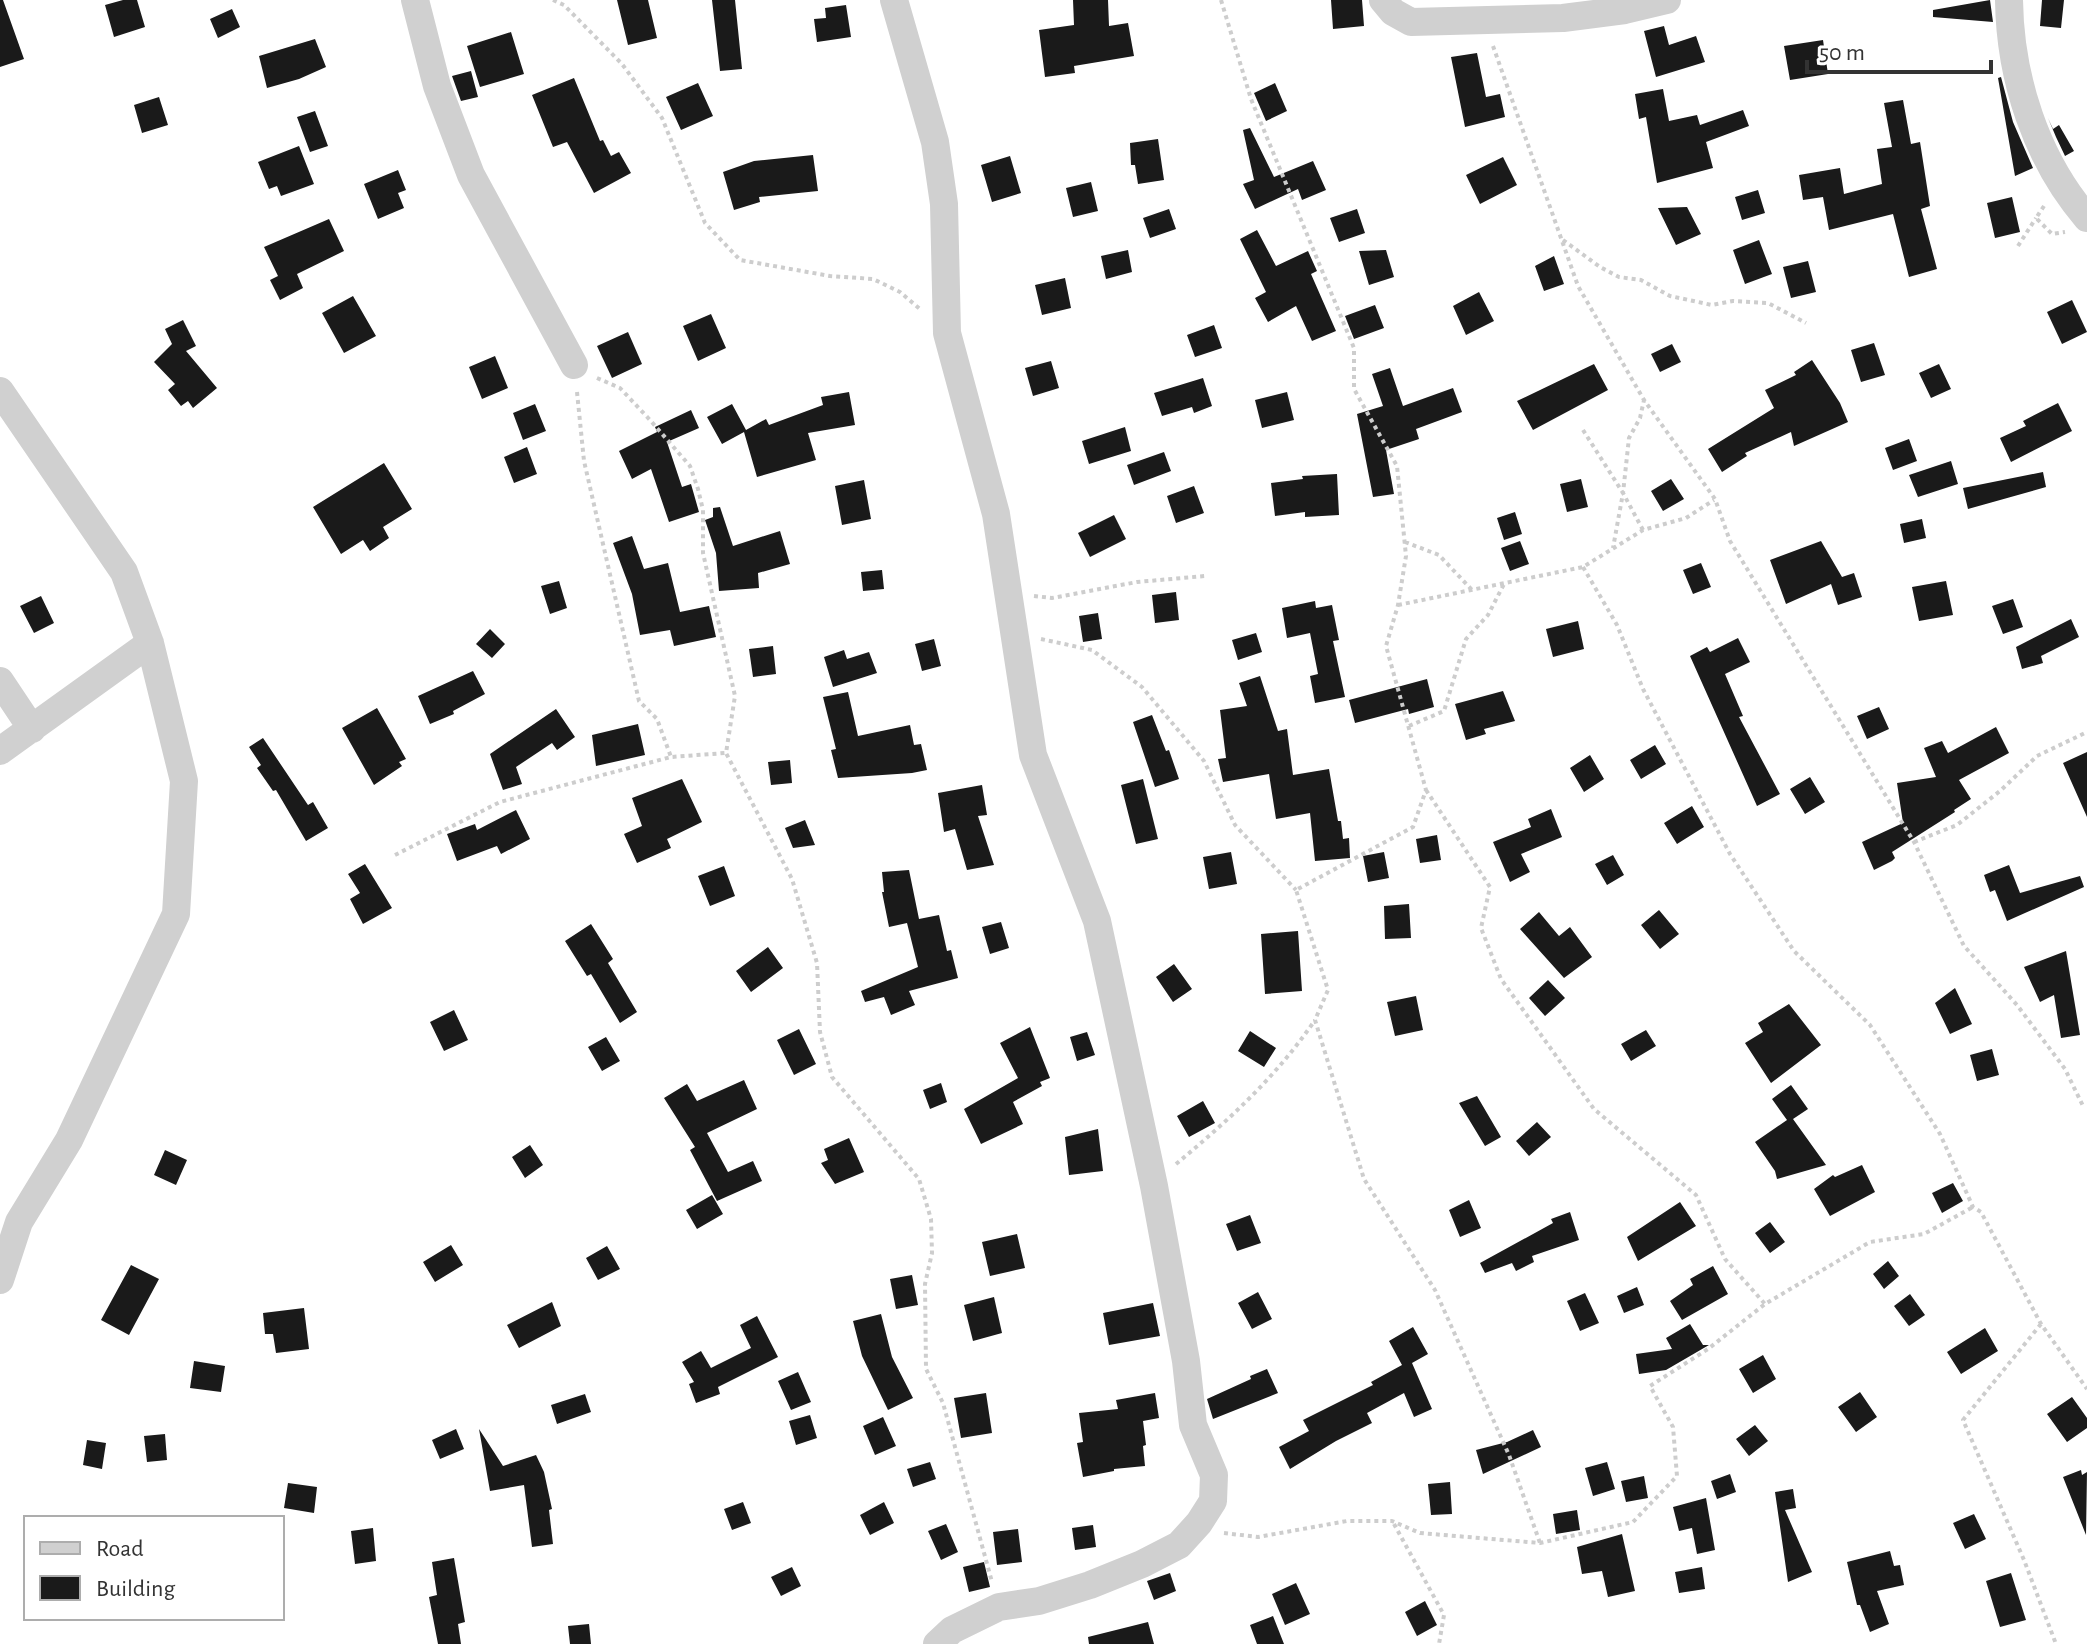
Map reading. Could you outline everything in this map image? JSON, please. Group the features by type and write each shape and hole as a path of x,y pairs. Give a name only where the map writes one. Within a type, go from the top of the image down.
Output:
{"street":[{"path":"415,0 437,86 471,175 574,365"},
{"path":"894,0 935,142 944,204 947,333 996,514 1033,755 1097,921 1154,1186 1186,1361 1193,1425 1214,1475 1213,1501 1179,1545 1090,1585 1039,1601 999,1607 952,1630 937,1644"},
{"path":"1383,0 1393,12 1411,22 1563,18 1625,10 1667,0"},
{"path":"2009,0 2009,39 2034,130 2067,195 2087,218"},
{"path":"0,391 124,572 150,643 184,781 176,914 69,1140 19,1222 0,1280"},
{"path":"0,751 150,643"},
{"path":"0,681 32,729"}],"path":[{"path":"553,0 564,5 622,64 662,118 705,223 740,260 830,276 873,279 900,292 947,333"},
{"path":"1221,0 1251,99 1354,348 1354,389 1397,466 1406,556 1398,605 1386,646 1426,790 1490,887 1481,928 1501,979 1594,1109 1696,1195 1725,1259 1765,1304"},
{"path":"1483,19 1578,286 1644,400 1715,499 1730,541 1914,842 1964,946 2017,1005 2065,1069 2083,1106"},
{"path":"2018,246 2036,218"},
{"path":"1563,240 1619,277 1641,280 1670,296 1712,305 1733,301 1768,303 1806,323"},
{"path":"574,365 620,388 690,466 703,510 703,553 735,696 726,753 792,879 817,963 820,1032 832,1077 919,1179 931,1219 932,1253 925,1284 926,1369 943,1403 999,1607"},
{"path":"574,365 584,461 639,701 657,719 671,757"},
{"path":"1613,548 1629,438 1640,418 1644,400"},
{"path":"1583,430 1643,530"},
{"path":"1398,605 1583,567 1643,530 1686,518 1715,499"},
{"path":"1405,542 1439,555 1472,590"},
{"path":"1583,567 1617,625 1643,689 1730,854 1794,951 1870,1025 1940,1134 1973,1207 1981,1212 2041,1324 2087,1389"},
{"path":"1007,593 1052,598 1137,582 1205,576"},
{"path":"1409,726 1444,711 1466,639 1488,615 1505,583"},
{"path":"1015,634 1092,650 1142,687 1204,761 1235,825 1296,890 1328,990 1315,1020 1295,1049 1235,1114 1159,1178 1154,1186"},
{"path":"1914,842 1957,825 2037,756 2087,732"},
{"path":"395,855 500,802 671,757 726,753"},
{"path":"1296,890 1413,827 1426,790"},
{"path":"1315,1020 1364,1179 1435,1290 1509,1455 1540,1543"},
{"path":"1199,1523 1209,1532 1258,1537 1347,1521 1392,1521 1420,1533 1540,1543 1633,1522 1677,1476 1673,1427 1650,1386 1708,1349 1765,1304 1870,1242 1924,1234 1973,1207"},
{"path":"2041,1324 1963,1420 2024,1560 2056,1644"},
{"path":"1392,1521 1444,1615 1439,1644"}],"building":[{"path":"0,0 3,0 24,59 0,67"},
{"path":"137,0 145,27 114,37 105,5"},
{"path":"617,0 648,0 657,38 628,45"},
{"path":"712,0 735,0 742,69 720,71"},
{"path":"1073,0 1108,0 1109,26 1128,23 1134,56 1074,66 1075,73 1045,77 1039,30 1074,25"},
{"path":"1331,0 1362,0 1364,26 1333,29"},
{"path":"1990,0 1993,22 1933,17 1933,10"},
{"path":"2042,0 2064,0 2061,28 2040,26"},
{"path":"846,5 851,37 817,42 814,19 826,18 825,8"},
{"path":"232,9 240,27 218,38 210,19"},
{"path":"1664,26 1669,45 1696,36 1705,62 1656,77 1644,31"},
{"path":"511,32 524,74 480,87 467,46"},
{"path":"315,39 326,67 267,88 259,56"},
{"path":"1823,40 1828,74 1790,80 1784,46"},
{"path":"1477,53 1486,97 1500,94 1505,117 1465,127 1451,57"},
{"path":"471,71 478,97 461,101 452,76"},
{"path":"2001,77 2013,122 2033,168 2015,176 1998,78"},
{"path":"574,78 600,141 603,140 611,156 619,152 631,173 594,193 567,142 553,147 532,95"},
{"path":"698,83 713,116 681,130 666,97"},
{"path":"1275,83 1287,111 1266,121 1254,93"},
{"path":"1663,89 1669,121 1697,115 1700,125 1743,110 1749,126 1706,142 1713,168 1657,183 1646,117 1639,119 1635,94"},
{"path":"159,97 168,125 142,133 134,105"},
{"path":"1903,100 1911,144 1920,142 1930,206 1921,209 1937,269 1909,277 1893,214 1829,230 1823,197 1803,200 1799,175 1840,168 1844,194 1882,184 1877,149 1892,147 1884,103"},
{"path":"315,111 328,146 310,152 297,117"},
{"path":"2048,118 2053,129 2059,125 2074,151 2065,156"},
{"path":"1250,128 1274,177 1313,161 1326,190 1302,200 1298,189 1255,209 1243,184 1254,180 1243,130"},
{"path":"1158,139 1164,180 1138,184 1135,165 1131,165 1130,143"},
{"path":"299,146 314,184 281,196 277,186 269,189 258,162"},
{"path":"813,155 818,191 759,197 760,202 734,210 723,172 754,161"},
{"path":"1010,156 1021,193 992,202 981,165"},
{"path":"1503,157 1517,185 1480,204 1466,175"},
{"path":"398,170 406,190 398,193 404,208 378,219 364,184"},
{"path":"1091,182 1098,211 1073,217 1066,188"},
{"path":"1758,190 1765,213 1742,220 1735,197"},
{"path":"2012,197 2020,232 1995,238 1987,203"},
{"path":"1687,207 1701,234 1676,245 1658,208"},
{"path":"1169,209 1176,229 1150,238 1143,218"},
{"path":"1357,209 1365,233 1339,242 1330,218"},
{"path":"329,219 344,251 297,274 303,288 280,300 270,280 278,276 264,247"},
{"path":"1257,230 1276,266 1308,251 1317,271 1311,274 1336,331 1312,341 1296,306 1268,322 1255,298 1266,292 1240,239"},
{"path":"1759,240 1772,274 1745,284 1733,250"},
{"path":"1128,250 1132,272 1106,279 1101,256"},
{"path":"1386,250 1394,277 1369,285 1359,251"},
{"path":"1554,256 1564,284 1544,291 1535,266"},
{"path":"1808,261 1816,292 1791,298 1783,267"},
{"path":"1065,278 1071,308 1042,315 1035,285"},
{"path":"1479,292 1494,321 1466,335 1453,306"},
{"path":"353,296 376,336 344,353 322,313"},
{"path":"2072,300 2087,332 2062,344 2047,312"},
{"path":"1375,305 1384,328 1354,339 1345,316"},
{"path":"711,314 726,348 698,361 683,326"},
{"path":"183,320 196,346 186,351 217,388 193,408 188,401 181,406 168,390 175,384 154,362 172,344 165,329"},
{"path":"1214,325 1222,348 1195,357 1187,335"},
{"path":"628,332 642,364 612,378 597,346"},
{"path":"1874,343 1885,375 1861,382 1851,350"},
{"path":"1672,344 1681,362 1660,372 1651,354"},
{"path":"495,356 508,388 482,399 469,367"},
{"path":"1812,360 1840,403 1848,422 1794,446 1791,432 1745,453 1747,456 1722,472 1708,449 1774,408 1765,390 1796,375 1794,372"},
{"path":"1051,361 1059,388 1033,396 1025,368"},
{"path":"1594,364 1608,390 1533,430 1517,401"},
{"path":"1939,364 1951,389 1931,398 1919,373"},
{"path":"1390,368 1403,406 1453,388 1462,412 1416,429 1419,439 1386,450 1394,494 1373,497 1357,414 1383,406 1372,374"},
{"path":"1203,378 1212,406 1194,413 1192,407 1162,416 1154,393"},
{"path":"849,392 855,425 808,433 816,460 757,477 744,432 722,444 707,417 732,404 746,430 766,419 769,425 823,405 821,397"},
{"path":"1287,392 1294,420 1262,428 1255,400"},
{"path":"2058,403 2072,431 2011,462 2000,438 2026,426 2023,421"},
{"path":"535,404 546,431 523,440 513,413"},
{"path":"691,410 699,428 667,442 682,487 691,484 699,512 669,522 651,469 632,479 619,451 657,432 655,427"},
{"path":"1125,427 1131,451 1089,464 1082,441"},
{"path":"1909,439 1917,461 1893,470 1885,448"},
{"path":"527,447 537,474 514,483 504,457"},
{"path":"1164,452 1171,471 1134,485 1127,465"},
{"path":"1951,461 1958,484 1918,497 1909,475"},
{"path":"384,463 412,509 383,527 389,538 370,551 363,540 341,554 313,507"},
{"path":"2043,472 2046,487 1968,509 1963,488"},
{"path":"1337,474 1339,515 1305,517 1305,512 1275,516 1271,483 1303,479 1302,476"},
{"path":"1581,479 1588,507 1567,512 1560,484"},
{"path":"1671,479 1684,499 1663,511 1651,491"},
{"path":"864,480 871,519 842,525 835,486"},
{"path":"1194,486 1204,513 1176,523 1167,496"},
{"path":"720,507 733,546 780,531 790,564 758,573 759,588 719,591 716,553 705,520 713,517 713,508"},
{"path":"1515,512 1522,534 1504,540 1497,518"},
{"path":"1114,515 1126,539 1090,557 1078,533"},
{"path":"1922,519 1926,538 1904,543 1900,524"},
{"path":"632,536 644,569 668,563 680,612 709,606 716,637 674,646 670,630 640,635 632,594 613,543"},
{"path":"1520,541 1529,564 1510,571 1501,548"},
{"path":"1821,541 1842,577 1854,573 1862,597 1838,605 1831,584 1786,604 1770,560"},
{"path":"1701,563 1711,587 1693,594 1683,570"},
{"path":"882,570 884,589 863,591 861,572"},
{"path":"559,581 567,608 550,614 541,586"},
{"path":"1946,581 1953,615 1919,621 1912,587"},
{"path":"1176,592 1179,620 1155,623 1152,595"},
{"path":"41,596 54,623 34,633 20,606"},
{"path":"2013,599 2023,627 2003,634 1992,606"},
{"path":"1315,601 1316,608 1332,605 1339,640 1333,641 1345,697 1315,703 1310,676 1318,674 1310,633 1287,638 1282,608"},
{"path":"1098,613 1102,639 1083,642 1079,616"},
{"path":"2071,619 2079,637 2041,656 2043,663 2022,669 2016,647"},
{"path":"1578,621 1584,649 1553,657 1546,629"},
{"path":"490,629 505,644 492,658 476,644"},
{"path":"1256,633 1262,652 1238,660 1232,640"},
{"path":"1738,638 1750,662 1725,674 1743,716 1739,717 1780,794 1757,806 1690,656 1707,647 1710,652"},
{"path":"934,639 941,666 922,671 915,644"},
{"path":"773,646 776,674 753,677 749,649"},
{"path":"844,650 847,659 869,652 877,673 833,687 824,657"},
{"path":"473,671 485,694 453,711 454,714 430,724 418,696"},
{"path":"1260,676 1278,731 1287,729 1293,775 1329,769 1343,839 1349,838 1350,858 1315,861 1310,813 1276,819 1269,774 1223,782 1218,759 1226,758 1220,710 1247,706 1239,683"},
{"path":"1427,679 1434,707 1409,714 1408,709 1355,723 1349,700"},
{"path":"1503,691 1515,721 1484,729 1486,734 1466,740 1455,704"},
{"path":"848,692 858,736 910,725 914,745 921,744 927,770 838,778 831,750 836,749 823,697"},
{"path":"1879,707 1889,729 1867,739 1857,716"},
{"path":"377,708 406,759 399,762 402,766 374,785 342,728"},
{"path":"556,709 575,737 557,750 552,743 516,767 522,784 503,790 490,754"},
{"path":"1152,715 1179,779 1155,787 1133,722"},
{"path":"638,724 645,755 596,766 592,735"},
{"path":"1996,727 2009,753 1959,780 1971,799 1892,852 1895,858 1892,861 1874,870 1862,842 1903,823 1897,783 1936,777 1924,748 1942,741 1948,753"},
{"path":"263,738 308,805 313,802 328,828 306,841 276,790 273,791 257,768 261,765 249,747"},
{"path":"1655,745 1666,764 1641,779 1630,760"},
{"path":"2087,752 2087,817 2063,763"},
{"path":"1590,755 1604,779 1584,792 1570,768"},
{"path":"790,760 792,783 771,785 768,762"},
{"path":"1810,777 1825,802 1805,814 1790,789"},
{"path":"682,779 702,822 667,839 671,848 637,863 624,834 642,826 632,798"},
{"path":"1143,779 1158,839 1136,844 1121,785"},
{"path":"982,785 987,815 978,816 994,865 967,870 955,829 944,832 938,793"},
{"path":"1692,806 1704,827 1677,844 1664,823"},
{"path":"1551,809 1562,837 1521,854 1530,872 1510,882 1493,842 1531,827 1528,819"},
{"path":"516,810 530,839 501,854 497,846 457,861 447,834 475,824 477,830"},
{"path":"805,820 815,845 793,848 785,828"},
{"path":"1437,835 1441,860 1420,863 1416,839"},
{"path":"1231,852 1237,884 1209,889 1203,857"},
{"path":"1384,852 1389,878 1368,882 1363,856"},
{"path":"1613,855 1624,875 1607,885 1595,864"},
{"path":"365,864 392,908 363,924 350,899 360,893 348,874"},
{"path":"2009,865 2020,893 2080,876 2084,887 2007,921 1995,890 1990,892 1984,875"},
{"path":"724,866 735,896 710,906 698,876"},
{"path":"909,870 919,919 939,915 947,951 951,950 958,978 909,991 915,1005 891,1015 884,997 865,1002 861,991 918,967 907,923 889,927 882,892 882,872"},
{"path":"1409,904 1411,938 1385,939 1384,906"},
{"path":"1659,910 1679,934 1660,949 1641,925"},
{"path":"1539,912 1559,936 1570,927 1592,957 1564,978 1520,929"},
{"path":"1001,922 1009,948 990,954 982,927"},
{"path":"591,924 613,959 608,963 637,1012 620,1023 591,974 587,976 565,941"},
{"path":"1298,931 1302,991 1265,994 1261,934"},
{"path":"768,947 783,968 751,992 736,971"},
{"path":"2066,951 2080,1035 2061,1038 2054,995 2040,1002 2024,967"},
{"path":"1174,964 1192,989 1173,1002 1156,977"},
{"path":"1548,980 1565,998 1545,1016 1529,998"},
{"path":"1955,988 1972,1024 1950,1034 1935,1003"},
{"path":"1416,996 1423,1030 1395,1036 1387,1002"},
{"path":"1789,1004 1821,1045 1771,1083 1745,1043 1763,1032 1758,1023"},
{"path":"454,1010 468,1040 444,1051 430,1022"},
{"path":"1030,1027 1050,1078 1013,1102 1023,1124 981,1144 964,1109 1018,1078 1000,1043"},
{"path":"799,1029 816,1064 794,1075 777,1040"},
{"path":"1646,1030 1656,1046 1631,1061 1621,1044"},
{"path":"1250,1031 1276,1048 1264,1067 1238,1051"},
{"path":"1087,1032 1095,1055 1077,1061 1070,1037"},
{"path":"606,1037 620,1061 602,1071 588,1047"},
{"path":"1992,1049 1999,1075 1977,1081 1970,1055"},
{"path":"744,1080 757,1109 707,1133 728,1172 753,1161 762,1181 717,1201 690,1150 695,1147 664,1098 687,1084 697,1101"},
{"path":"941,1083 947,1102 930,1109 923,1090"},
{"path":"1791,1085 1808,1109 1793,1119 1826,1165 1777,1179 1755,1142 1787,1120 1772,1099"},
{"path":"1477,1096 1501,1137 1485,1146 1459,1103"},
{"path":"1203,1101 1215,1123 1189,1137 1177,1116"},
{"path":"1537,1122 1551,1137 1529,1156 1516,1141"},
{"path":"1098,1129 1103,1171 1069,1175 1065,1137"},
{"path":"849,1138 864,1172 835,1184 821,1163 828,1160 824,1149"},
{"path":"530,1145 543,1165 525,1178 512,1157"},
{"path":"165,1150 187,1160 176,1185 154,1175"},
{"path":"1862,1165 1875,1192 1830,1216 1814,1189 1833,1175 1835,1177"},
{"path":"1953,1183 1963,1201 1942,1213 1932,1193"},
{"path":"712,1195 723,1214 697,1229 686,1210"},
{"path":"1469,1200 1481,1228 1460,1237 1449,1210"},
{"path":"1680,1202 1696,1226 1638,1261 1627,1237"},
{"path":"1570,1212 1579,1240 1532,1256 1534,1262 1516,1271 1512,1263 1485,1273 1480,1263 1553,1223 1551,1219"},
{"path":"1250,1215 1261,1243 1237,1251 1226,1224"},
{"path":"1770,1222 1785,1242 1770,1253 1755,1233"},
{"path":"1017,1234 1025,1268 990,1276 982,1242"},
{"path":"451,1245 463,1265 435,1282 423,1262"},
{"path":"607,1246 620,1269 598,1280 586,1258"},
{"path":"1888,1261 1899,1276 1884,1289 1873,1274"},
{"path":"131,1265 159,1279 129,1335 101,1320"},
{"path":"1713,1266 1728,1294 1682,1320 1670,1301 1693,1285 1690,1279"},
{"path":"912,1275 918,1305 896,1309 890,1279"},
{"path":"1637,1287 1644,1305 1624,1313 1617,1296"},
{"path":"1258,1292 1272,1319 1252,1329 1238,1303"},
{"path":"1585,1293 1599,1323 1580,1331 1567,1301"},
{"path":"1910,1294 1925,1315 1909,1326 1894,1306"},
{"path":"994,1297 1002,1333 973,1341 964,1305"},
{"path":"552,1302 561,1326 519,1348 507,1325"},
{"path":"1153,1303 1160,1336 1109,1345 1103,1313"},
{"path":"304,1308 309,1349 276,1353 273,1334 265,1334 263,1313"},
{"path":"881,1314 892,1357 913,1398 888,1410 862,1356 853,1321"},
{"path":"757,1316 778,1357 718,1387 720,1394 696,1403 689,1384 694,1382 682,1362 701,1351 711,1368 751,1348 740,1325"},
{"path":"1690,1324 1703,1345 1709,1345 1666,1370 1639,1374 1636,1354 1672,1349 1666,1338"},
{"path":"1413,1327 1428,1354 1412,1363 1432,1409 1414,1417 1404,1393 1367,1413 1372,1423 1290,1469 1279,1447 1309,1431 1303,1420 1373,1385 1371,1382 1402,1365 1389,1341"},
{"path":"1985,1328 1998,1351 1961,1374 1947,1352"},
{"path":"1763,1355 1776,1379 1753,1393 1739,1369"},
{"path":"194,1361 225,1366 221,1392 190,1388"},
{"path":"1267,1369 1278,1393 1213,1419 1207,1399"},
{"path":"798,1372 811,1402 791,1410 778,1381"},
{"path":"1860,1392 1877,1417 1856,1432 1838,1407"},
{"path":"986,1393 992,1433 961,1438 954,1398"},
{"path":"1155,1393 1159,1418 1143,1421 1145,1466 1114,1469 1083,1477 1077,1443 1083,1442 1079,1413 1118,1409 1116,1400"},
{"path":"585,1394 591,1412 557,1424 551,1405"},
{"path":"2072,1397 2087,1418 2087,1428 2067,1442 2047,1414"},
{"path":"810,1415 817,1438 796,1445 789,1421"},
{"path":"883,1417 896,1446 875,1455 863,1426"},
{"path":"1755,1425 1768,1441 1749,1456 1736,1439"},
{"path":"456,1429 464,1449 440,1459 432,1440"},
{"path":"479,1429 503,1466 536,1455 544,1472 552,1509 549,1510 553,1544 532,1547 524,1485 490,1491"},
{"path":"1533,1430 1541,1447 1483,1474 1476,1450 1507,1442"},
{"path":"165,1434 167,1460 147,1462 144,1436"},
{"path":"87,1440 106,1443 102,1469 83,1465"},
{"path":"930,1462 936,1479 913,1487 907,1469"},
{"path":"1607,1462 1615,1489 1593,1496 1585,1468"},
{"path":"2081,1470 2082,1475 2087,1472 2086,1535 2063,1477"},
{"path":"1730,1474 1736,1492 1717,1499 1711,1481"},
{"path":"1644,1476 1648,1498 1626,1502 1621,1481"},
{"path":"1450,1482 1452,1514 1431,1515 1428,1484"},
{"path":"288,1483 317,1487 314,1513 284,1508"},
{"path":"1793,1489 1796,1508 1785,1510 1812,1572 1788,1582 1775,1492"},
{"path":"1706,1498 1715,1550 1697,1554 1692,1528 1679,1531 1673,1507"},
{"path":"743,1502 751,1523 732,1530 724,1509"},
{"path":"884,1502 894,1523 870,1535 860,1515"},
{"path":"1577,1510 1580,1530 1556,1534 1553,1514"},
{"path":"1974,1514 1986,1539 1965,1549 1953,1523"},
{"path":"946,1524 958,1552 941,1560 928,1531"},
{"path":"1093,1525 1096,1547 1075,1550 1072,1528"},
{"path":"373,1528 376,1561 355,1564 351,1531"},
{"path":"1018,1529 1022,1562 997,1565 993,1532"},
{"path":"1622,1534 1635,1591 1608,1597 1602,1571 1582,1574 1577,1547"},
{"path":"1890,1551 1894,1566 1900,1565 1904,1585 1877,1591 1889,1624 1870,1632 1860,1605 1857,1605 1847,1562"},
{"path":"454,1558 465,1622 458,1624 461,1644 438,1644 429,1597 437,1595 432,1562"},
{"path":"984,1562 990,1587 969,1592 963,1567"},
{"path":"792,1567 801,1586 781,1596 771,1577"},
{"path":"1702,1567 1705,1589 1679,1593 1675,1572"},
{"path":"1170,1573 1176,1591 1154,1600 1147,1581"},
{"path":"2011,1573 2026,1620 2000,1627 1986,1581"},
{"path":"1296,1583 1310,1614 1285,1625 1272,1594"},
{"path":"1425,1601 1437,1625 1417,1636 1405,1612"},
{"path":"1273,1616 1284,1644 1257,1644 1250,1625"},
{"path":"1148,1622 1154,1644 1089,1644 1088,1637"},
{"path":"589,1624 591,1644 570,1644 568,1626"}]}
